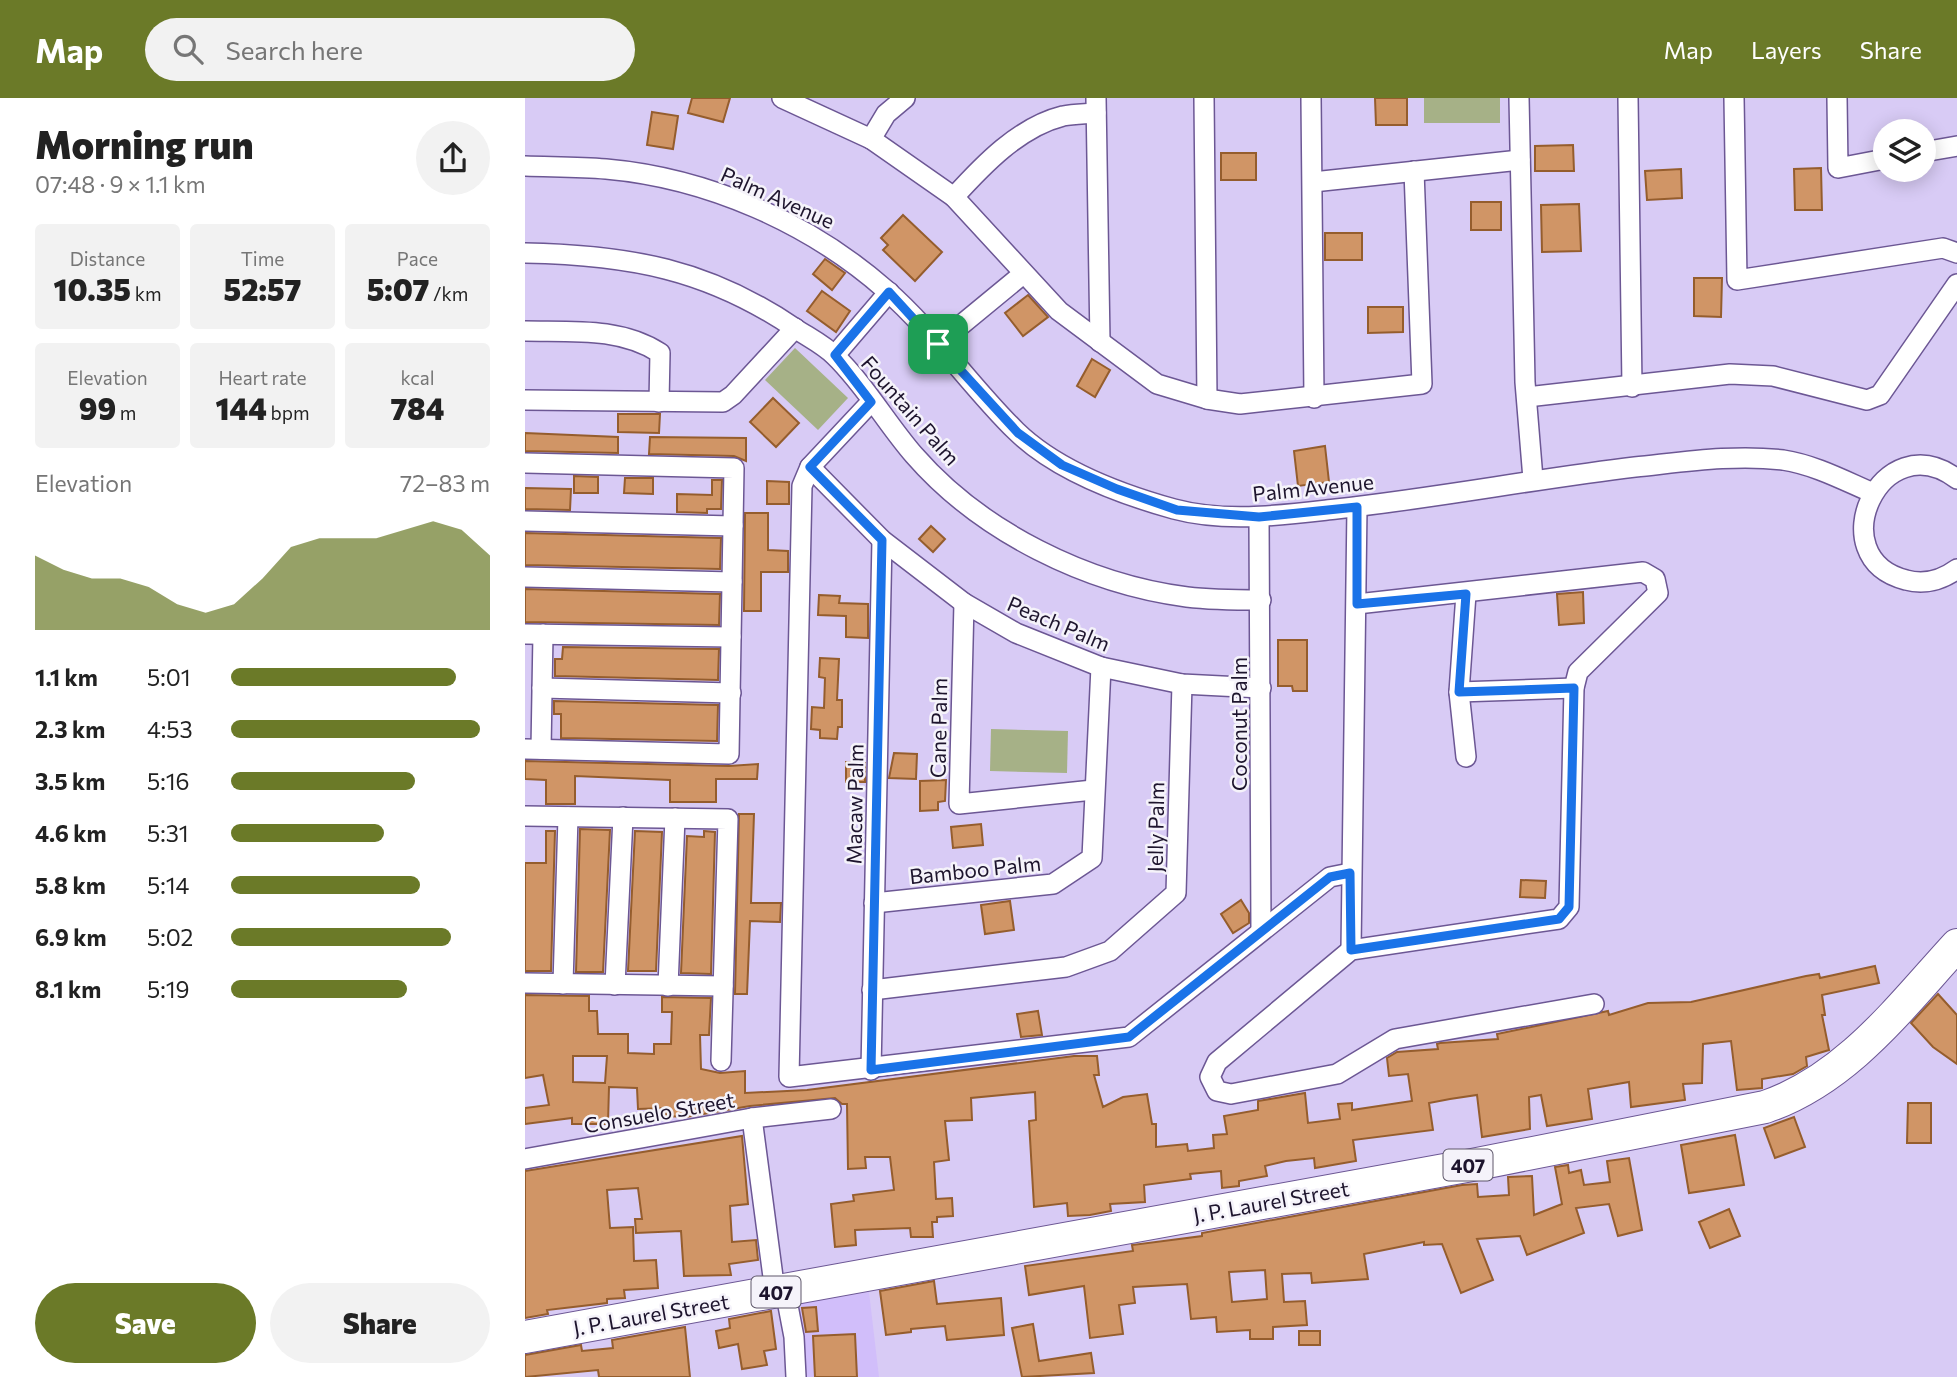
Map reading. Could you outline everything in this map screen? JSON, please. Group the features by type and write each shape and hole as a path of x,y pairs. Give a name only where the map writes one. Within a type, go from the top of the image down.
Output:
{"main road":[{"name":"J. P. Laurel Street","path":"525,1337 1485,1162 1765,1107 1808,1089 1843,1064 1884,1025 1957,945"}],"street":[{"path":"782,98 871,139 954,197 1059,310 1157,384 1207,399 1240,404 1314,398 1422,384 1414,171"},
{"path":"871,139 886,114 905,98"},
{"path":"1204,98 1207,399"},
{"path":"1311,98 1314,398"},
{"path":"1519,98 1527,397 1533,479"},
{"path":"1628,98 1632,387"},
{"path":"1734,98 1737,280 1943,248 1957,253"},
{"path":"1837,98 1837,167 1873,161"},
{"path":"954,197 989,158 1042,125 1096,106 1100,342"},
{"path":"1936,150 1957,146"},
{"path":"1313,182 1520,160"},
{"name":"Palm Avenue","path":"525,166 609,169 702,188 804,229 839,251 889,292 1018,433 1062,465 1117,489 1177,510 1259,517 1357,507 1533,479 1696,460 1743,458 1809,466 1873,492"},
{"name":"Fountain Palm","path":"525,253 593,254 654,264 706,280 763,306 835,355 916,457 951,490 1016,537 1068,564 1102,577 1187,597 1262,600"},
{"path":"938,344 1023,274"},
{"path":"1527,397 1730,374 1773,376 1867,400 1880,395 1957,284"},
{"path":"835,355 889,292"},
{"path":"525,400 723,402 733,396 795,328"},
{"path":"525,331 615,334 646,344 660,353 659,401"},
{"path":"871,402 810,467 802,486 789,1077 871,1070 1129,1037 1330,877 1350,873"},
{"path":"525,463 734,468 729,754 533,749 542,688 534,634 731,637"},
{"name":"Peach Palm","path":"810,467 882,540 964,603 1016,633 1101,667 1182,684 1261,688"},
{"path":"1957,479 1937,468 1913,467 1890,475 1873,492 1865,510 1863,528 1872,555 1892,575 1909,581 1957,585"},
{"path":"1351,950 1357,507"},
{"name":"Coconut Palm","path":"1259,517 1262,600 1261,931"},
{"path":"525,521 733,526"},
{"name":"Macaw Palm","path":"871,1070 882,540"},
{"path":"1928,582 1957,569"},
{"path":"1357,604 1466,594 1643,572 1655,579 1658,593 1578,672 1574,688 1569,907 1559,919 1351,950 1217,1062 1210,1077 1217,1091 1230,1094 1337,1074 1395,1039 1594,1004"},
{"path":"525,577 732,582"},
{"path":"1466,594 1459,692 1466,757"},
{"name":"Cane Palm","path":"964,603 959,804 1093,790"},
{"name":"Bamboo Palm","path":"874,903 1053,884 1092,858 1093,790 1101,667"},
{"name":"Jelly Palm","path":"872,990 1066,967 1110,951 1177,893 1182,684"},
{"path":"542,688 730,693"},
{"path":"1459,692 1574,688"},
{"path":"525,816 728,819 721,1061"},
{"path":"563,984 568,817"},
{"path":"615,985 623,817"},
{"path":"668,986 675,818"},
{"path":"525,983 723,986"},
{"path":"752,1118 831,1109"},
{"name":"Consuelo Street","path":"525,1159 752,1118 780,1291 794,1337 796,1377"}],"shaded area":[{"path":"869,1292 879,1377 802,1377 798,1303"}],"green space":[{"path":"1424,98 1500,98 1500,123 1424,123"},
{"path":"795,348 848,398 818,430 765,380"},
{"path":"991,729 1068,731 1067,773 990,771"}],"building":[{"path":"692,98 730,98 723,122 688,113"},
{"path":"1375,98 1407,98 1407,125 1376,125"},
{"path":"652,112 678,116 673,149 647,145"},
{"path":"1573,145 1574,171 1535,171 1535,146"},
{"path":"1221,153 1256,153 1256,180 1221,180"},
{"path":"1821,168 1822,210 1795,210 1794,169"},
{"path":"1681,169 1682,198 1647,200 1645,171"},
{"path":"1471,202 1501,202 1501,230 1471,230"},
{"path":"1579,204 1581,251 1542,252 1541,205"},
{"path":"903,215 942,252 915,281 883,250 888,245 881,238"},
{"path":"1325,233 1362,233 1362,260 1325,260"},
{"path":"825,259 845,273 832,290 813,274"},
{"path":"1694,278 1722,278 1721,317 1694,316"},
{"path":"822,291 850,311 836,332 807,311"},
{"path":"1028,295 1048,317 1023,336 1005,313"},
{"path":"1368,307 1403,307 1403,332 1368,333"},
{"path":"1092,359 1110,370 1095,397 1077,386"},
{"path":"773,398 799,423 776,447 750,422"},
{"path":"618,414 660,414 659,433 618,432"},
{"path":"525,433 618,437 618,453 525,451"},
{"path":"650,437 746,438 746,461 734,456 649,454"},
{"path":"1325,446 1329,482 1298,486 1294,451"},
{"path":"574,476 598,477 598,493 574,493"},
{"path":"625,478 653,478 653,494 624,493"},
{"path":"712,480 722,480 721,509 707,509 707,513 677,512 677,494 712,495"},
{"path":"767,481 789,482 789,504 767,504"},
{"path":"525,488 571,489 570,510 525,509"},
{"path":"745,513 768,513 768,550 788,551 788,572 761,572 761,611 744,611"},
{"path":"931,526 945,539 933,552 919,539"},
{"path":"525,533 721,538 720,569 525,565"},
{"path":"525,589 720,594 719,625 525,622"},
{"path":"1583,592 1584,623 1559,625 1557,594"},
{"path":"819,595 840,596 839,603 868,604 868,638 846,637 846,616 818,615"},
{"path":"1278,640 1307,640 1307,691 1293,691 1292,686 1278,686"},
{"path":"563,647 719,649 718,680 555,676 555,659 562,659"},
{"path":"820,658 839,659 837,700 842,700 842,727 838,727 837,739 820,738 820,730 811,729 812,707 824,708 825,678 819,677"},
{"path":"554,701 718,705 717,741 561,738 561,714 554,714"},
{"path":"894,753 917,754 916,779 889,778"},
{"path":"525,761 729,766 758,764 757,779 716,779 716,802 670,802 670,780 575,776 575,804 546,804 546,780 525,779"},
{"path":"846,762 865,763 865,782 846,782"},
{"path":"946,780 945,801 938,802 938,810 920,811 920,781"},
{"path":"739,814 754,814 751,903 781,903 780,922 750,921 747,994 735,994"},
{"path":"981,824 983,845 953,848 951,827"},
{"path":"580,829 610,830 603,972 576,972"},
{"path":"546,831 555,831 551,971 525,971 525,863 546,863"},
{"path":"635,831 662,832 656,971 628,971"},
{"path":"704,831 715,832 711,974 681,973 687,836 704,837"},
{"path":"1521,880 1546,881 1545,898 1520,897"},
{"path":"1241,900 1249,913 1249,923 1233,933 1221,914"},
{"path":"1010,901 1014,930 985,934 981,905"},
{"path":"1875,966 1879,983 1822,995 1825,1015 1822,1015 1829,1050 1806,1057 1807,1066 1793,1074 1762,1079 1762,1088 1737,1090 1731,1041 1703,1044 1702,1083 1683,1084 1685,1100 1631,1107 1629,1082 1588,1089 1592,1119 1547,1126 1541,1095 1529,1097 1530,1129 1482,1137 1477,1095 1429,1103 1433,1130 1353,1140 1356,1161 1315,1168 1314,1158 1286,1161 1265,1166 1267,1176 1239,1181 1239,1186 1222,1188 1221,1171 1190,1174 1191,1179 1144,1185 1145,1202 1110,1204 1111,1211 1090,1215 1068,1216 1067,1203 1034,1207 1029,1121 1036,1120 1035,1092 971,1098 972,1120 945,1121 949,1160 934,1162 936,1199 952,1198 953,1216 937,1217 937,1222 932,1222 933,1237 911,1237 910,1228 855,1230 856,1245 835,1247 831,1204 854,1201 853,1195 894,1190 890,1157 865,1157 866,1168 848,1169 847,1104 842,1104 835,1098 750,1106 686,1117 666,1116 667,1108 638,1109 637,1088 609,1087 608,1124 572,1124 572,1118 525,1124 525,1108 549,1105 543,1075 525,1078 525,995 589,996 589,1011 597,1011 598,1034 628,1034 628,1053 654,1054 654,1044 671,1044 672,1012 662,1012 662,997 711,998 709,1035 700,1035 701,1069 720,1073 745,1071 745,1093 807,1090 1074,1056 1097,1056 1099,1075 1094,1075 1103,1107 1123,1097 1147,1094 1152,1124 1156,1124 1156,1147 1187,1144 1188,1151 1214,1148 1213,1135 1227,1134 1224,1116 1258,1110 1258,1101 1305,1093 1308,1123 1340,1119 1338,1104 1352,1103 1352,1110 1412,1101 1408,1074 1389,1076 1387,1058 1397,1052 1438,1049 1437,1044 1440,1043 1498,1039 1497,1034 1608,1011 1609,1015 1648,1003 1691,1002 1806,976 1819,974 1820,978","holes":["573,1056 607,1056 605,1083 573,1082"]},
{"path":"1938,994 1957,1015 1957,1064 1933,1047 1911,1023"},
{"path":"1038,1011 1042,1035 1021,1037 1017,1014"},
{"path":"1908,1103 1931,1103 1931,1143 1907,1143"},
{"path":"1794,1117 1805,1147 1775,1158 1764,1128"},
{"path":"1735,1135 1744,1185 1689,1193 1681,1145"},
{"path":"742,1136 748,1204 730,1206 732,1242 756,1240 758,1260 729,1264 731,1275 684,1276 681,1231 636,1233 635,1219 642,1219 638,1188 607,1190 610,1228 633,1227 634,1261 656,1260 658,1288 624,1290 625,1298 607,1299 607,1303 547,1310 548,1314 525,1318 525,1171"},
{"path":"1629,1158 1642,1230 1618,1236 1609,1204 1576,1208 1584,1233 1527,1255 1520,1236 1477,1239 1493,1280 1461,1293 1442,1244 1424,1245 1424,1242 1364,1254 1368,1279 1312,1283 1311,1273 1282,1274 1284,1302 1305,1301 1307,1325 1273,1327 1273,1339 1250,1339 1250,1330 1217,1332 1216,1317 1191,1319 1187,1284 1133,1287 1135,1303 1119,1305 1123,1334 1090,1338 1084,1286 1029,1295 1025,1266 1133,1251 1132,1245 1202,1236 1202,1233 1462,1185 1477,1184 1478,1197 1509,1195 1508,1177 1532,1176 1534,1215 1562,1204 1555,1167 1568,1165 1569,1173 1581,1170 1584,1185 1610,1182 1607,1161","holes":["1265,1270 1267,1299 1232,1302 1229,1272"]},
{"path":"1729,1209 1740,1236 1710,1248 1699,1222"},
{"path":"934,1281 937,1304 1001,1298 1004,1335 947,1340 945,1326 911,1329 911,1332 886,1335 880,1291"},
{"path":"816,1307 818,1331 806,1332 802,1308"},
{"path":"771,1311 776,1349 764,1351 767,1365 742,1369 738,1344 719,1348 716,1331 730,1328 729,1319"},
{"path":"1033,1324 1039,1361 1091,1353 1094,1373 1022,1377 1012,1328"},
{"path":"685,1327 690,1377 599,1377 598,1370 525,1377 525,1355 581,1345 582,1351 613,1348 612,1340"},
{"path":"1299,1331 1320,1331 1320,1345 1299,1345"},
{"path":"855,1334 857,1377 815,1377 813,1336"}],"route":[{"path":"889,292 938,344 1018,433 1062,465 1117,489 1177,510 1212,514 1259,517 1357,507 1357,604 1466,594 1459,692 1574,688 1569,907 1559,919 1351,950 1350,873 1330,877 1129,1037 871,1070 882,540 810,467 871,402 835,355 889,292"}]}
